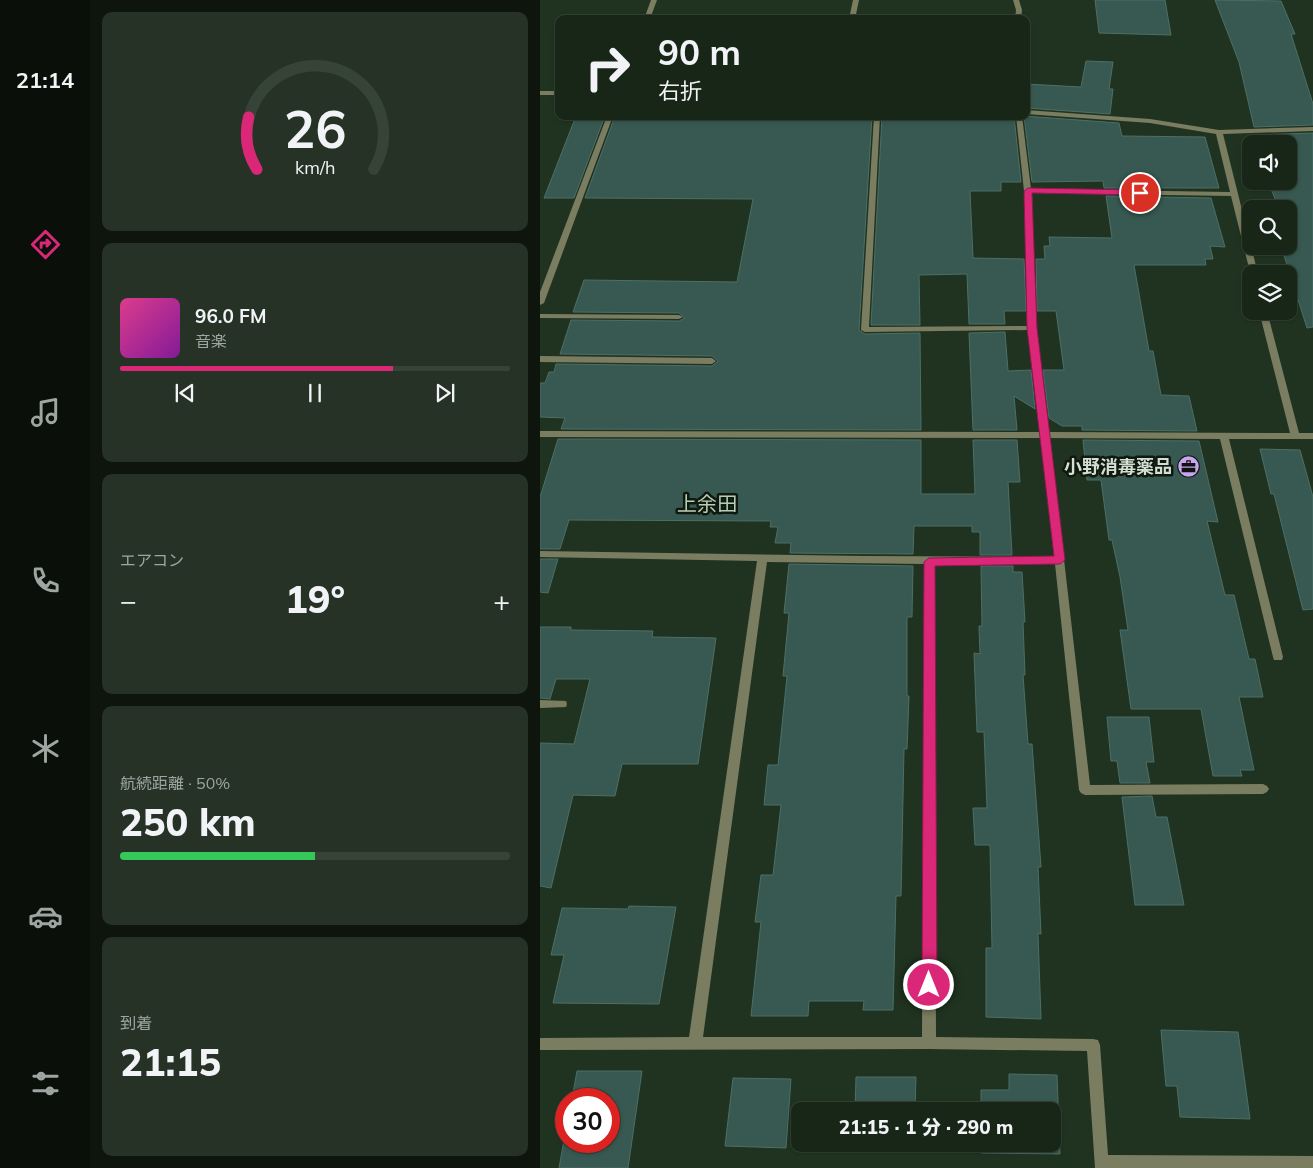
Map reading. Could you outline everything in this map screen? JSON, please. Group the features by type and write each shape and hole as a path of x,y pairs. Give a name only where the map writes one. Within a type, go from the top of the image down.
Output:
{"street":[{"path":"648,15 654,0"},
{"path":"853,15 856,0"},
{"path":"1016,0 1018,15"},
{"path":"540,93 555,93"},
{"path":"1030,112 1150,121 1220,132 1313,129"},
{"path":"540,303 543,286 608,120"},
{"path":"877,120 865,330 1032,328"},
{"path":"1019,120 1028,191 1032,328 1085,790 1262,789"},
{"path":"1220,132 1252,265"},
{"path":"1028,191 1234,194"},
{"path":"540,316 679,317"},
{"path":"1265,320 1295,436"},
{"path":"540,359 712,360"},
{"path":"540,434 1313,436"},
{"path":"1224,436 1278,656"},
{"path":"540,554 763,557 929,562 1060,560"},
{"path":"695,1044 763,557"},
{"path":"929,562 929,1043"},
{"path":"540,704 562,704"},
{"path":"540,1044 929,1043 1093,1045 1102,1165 1313,1163"}],"building":[{"path":"1095,0 1165,0 1171,35 1099,33"},
{"path":"1215,0 1281,1 1295,34 1291,34 1313,104 1313,125 1254,127 1239,62"},
{"path":"1086,61 1113,62 1109,89 1113,89 1110,114 1030,108 1030,84 1081,87"},
{"path":"1030,116 1119,123 1122,136 1205,137 1219,188 1104,188 1103,181 1032,182 1024,120 1030,120"},
{"path":"574,120 603,120 574,198 544,198"},
{"path":"614,120 872,120 859,330 865,334 920,333 921,430 561,429 565,418 540,417 540,383 545,383 549,372 554,372 556,364 712,366 718,361 712,356 560,354 571,320 679,321 685,318 679,313 573,312 584,280 737,282 753,199 585,198"},
{"path":"882,120 1014,120 1021,182 1001,182 1001,191 970,191 973,258 1024,259 1026,311 1004,311 1005,324 969,324 967,274 919,275 920,325 871,325"},
{"path":"1313,133 1313,327 1307,328 1297,296 1297,265 1287,265 1284,255 1297,255 1297,200 1275,200 1272,190 1297,190 1297,135 1256,135"},
{"path":"1106,196 1211,198 1225,247 1210,246 1213,259 1205,259 1206,265 1134,265 1149,351 1153,351 1161,395 1189,396 1197,431 1082,430 1082,426 1062,426 1049,418 1043,370 1064,370 1056,311 1037,311 1036,259 1045,259 1044,246 1050,246 1049,237 1112,238"},
{"path":"1005,332 1008,371 1031,370 1035,409 1014,396 1017,430 973,430 969,333"},
{"path":"558,439 921,440 921,494 975,494 973,440 1017,440 1020,482 1008,482 1012,555 980,555 980,532 972,532 972,526 914,526 913,554 790,553 791,543 775,543 778,527 770,527 771,521 569,520 560,549 540,549 540,497"},
{"path":"1083,440 1199,441 1218,522 1207,521 1225,595 1234,595 1249,659 1255,659 1263,697 1239,697 1254,770 1240,770 1242,776 1213,776 1201,709 1131,709 1120,630 1128,630 1120,577 1112,540 1109,540 1101,480 1087,480"},
{"path":"1260,449 1300,450 1313,497 1313,609 1303,610 1274,494 1271,494"},
{"path":"540,559 558,559 548,593 540,592"},
{"path":"789,564 913,566 912,617 907,617 907,696 909,696 907,749 904,749 901,896 896,896 893,1010 863,1010 864,1001 809,1001 808,1016 751,1016 761,922 755,922 761,875 773,875 781,805 764,805 768,765 778,765 787,676 783,676 789,613 784,613"},
{"path":"981,566 1013,566 1013,572 1022,572 1025,622 1023,622 1025,675 1023,675 1028,744 1032,744 1041,867 1038,867 1041,934 1038,933 1041,1019 986,1017 986,948 992,948 990,845 975,845 973,808 987,808 984,732 977,732 974,653 980,654 979,626 982,626"},
{"path":"540,627 571,627 571,630 653,631 652,637 716,638 698,764 622,764 615,796 573,795 551,888 540,886 540,743 574,744 590,679 556,679 550,699 540,698"},
{"path":"1107,717 1149,717 1154,762 1146,762 1150,783 1120,783 1117,761 1111,761"},
{"path":"1152,796 1156,817 1167,817 1184,905 1135,905 1122,797"},
{"path":"629,906 676,907 659,1004 553,1003 564,955 551,955 562,908 628,909"},
{"path":"1161,1030 1238,1032 1250,1119 1180,1117 1177,1086 1166,1086"},
{"path":"577,1071 642,1071 628,1168 559,1168 562,1153 620,1153 620,1088 574,1088"},
{"path":"1009,1074 1057,1075 1058,1102 981,1102 981,1090 1009,1090"},
{"path":"856,1077 916,1077 915,1102 855,1102"},
{"path":"733,1078 791,1079 786,1148 725,1146"},
{"path":"1060,1152 1060,1154 981,1153"}],"place":[{"name":"小野消毒薬品","path":"1188,466"}],"district":[{"name":"上余田","path":"707,503"}],"route":[{"path":"929,985 929,562 1060,560 1032,328 1028,191 1140,193"}]}
